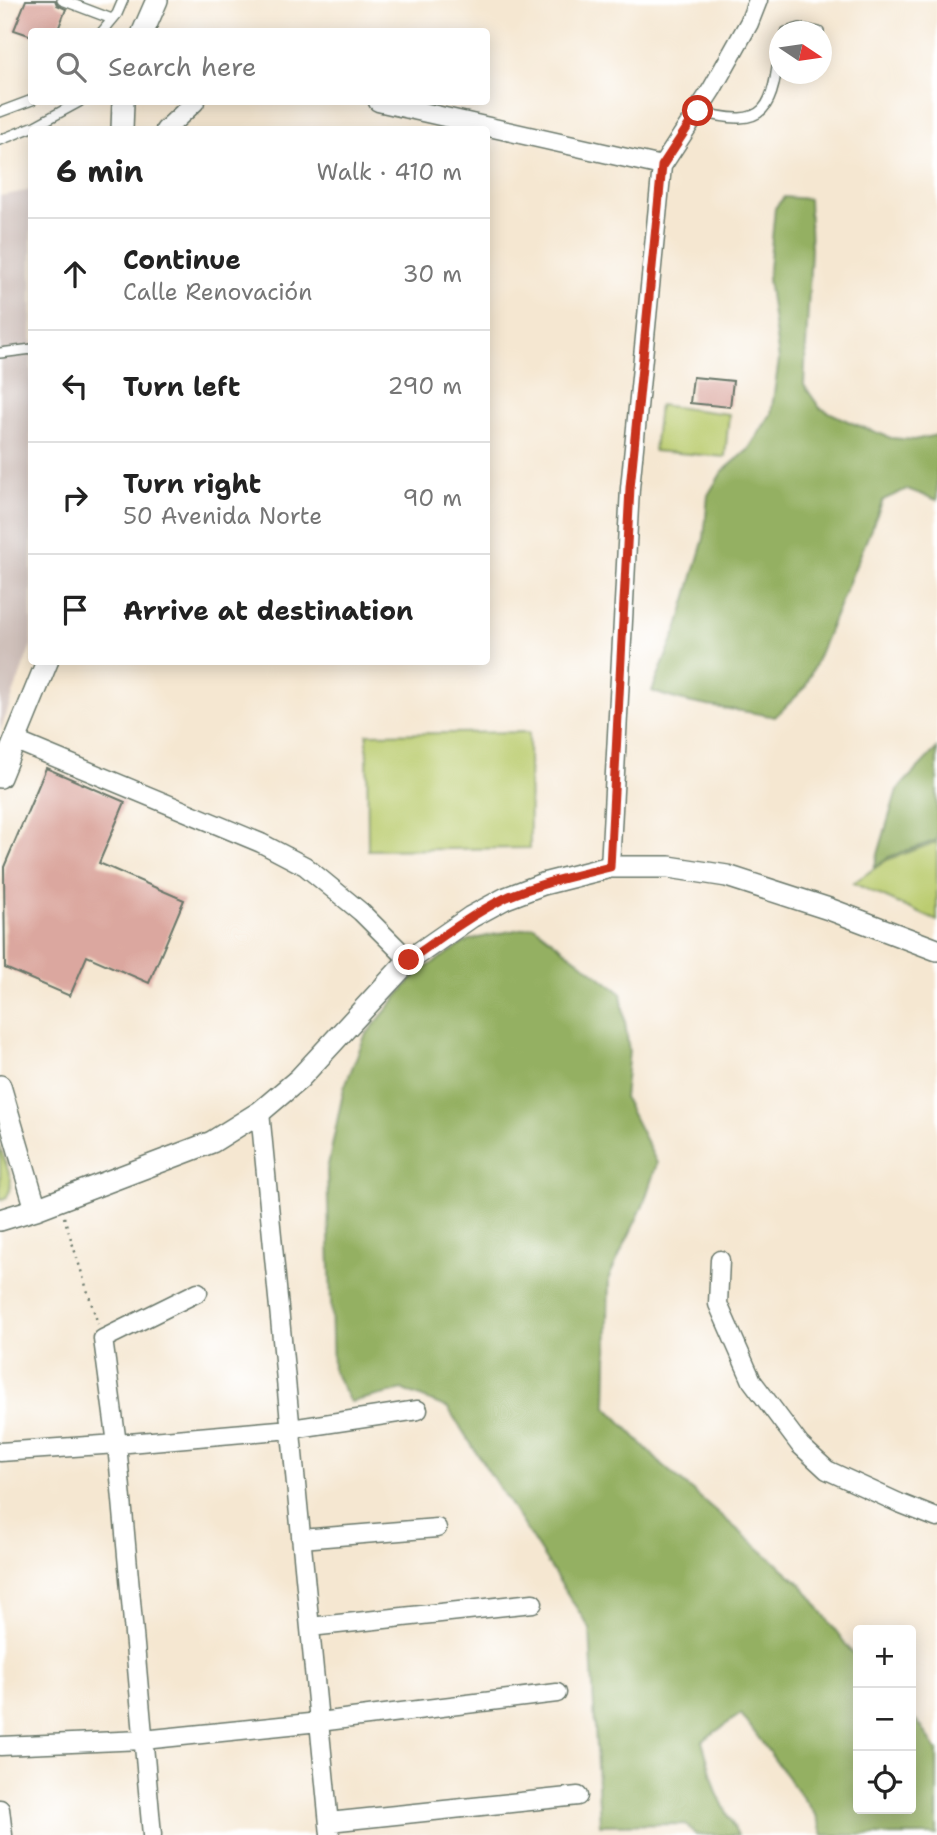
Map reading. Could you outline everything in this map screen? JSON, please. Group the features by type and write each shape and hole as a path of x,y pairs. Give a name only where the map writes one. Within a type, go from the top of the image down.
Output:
{"street":[{"path":"144,28 157,0"},
{"path":"610,867 630,488 662,166 750,23 758,0"},
{"path":"122,126 123,105"},
{"path":"169,126 192,105"},
{"path":"391,105 484,126"},
{"path":"490,127 662,166"},
{"path":"0,777 46,665"},
{"path":"16,741 261,843 305,866 361,912 409,960"},
{"path":"0,1220 36,1209 212,1142 260,1112 299,1079 409,960 471,917 506,898 543,884 610,867 669,867 727,876 829,909 937,950"},
{"path":"0,1086 36,1209"},
{"path":"260,1112 329,1828 578,1796"},
{"path":"720,1260 718,1304 752,1381 800,1445 827,1470 937,1518"},
{"path":"152,1835 117,1444 103,1339 198,1292"},
{"path":"0,1452 291,1429 418,1410"},
{"path":"301,1539 437,1528"},
{"path":"310,1627 533,1603"},
{"path":"0,1746 143,1740 557,1693"},
{"path":"0,1810 3,1835"}],"lane":[{"path":"62,0 112,19"},
{"path":"105,28 123,0"},
{"path":"698,111 732,119 746,118 763,109 775,84"},
{"path":"0,113 28,102"},
{"path":"33,126 73,105"},
{"path":"0,140 28,128"},
{"path":"0,353 28,350"}],"path":[{"path":"66,1226 103,1339"}],"shaded area":[{"path":"28,191 28,653 0,731 0,196"}],"green space":[{"path":"784,197 809,199 811,250 804,385 820,408 891,438 914,440 937,435 937,500 907,489 883,500 805,688 775,717 697,704 652,691 678,627 704,538 708,495 722,472 748,450 771,414 779,360 768,279 775,208"},
{"path":"659,405 729,414 725,457 654,451"},
{"path":"529,732 530,848 368,850 367,734"},
{"path":"937,748 937,840 889,857 874,868 897,790"},
{"path":"937,842 937,921 853,883 887,860"},
{"path":"534,926 621,993 629,1051 624,1098 657,1163 643,1206 609,1277 606,1406 660,1463 803,1586 853,1654 853,1814 916,1814 916,1721 921,1726 937,1751 937,1835 823,1835 816,1816 741,1714 702,1741 717,1793 738,1835 696,1835 685,1824 600,1825 590,1629 448,1408 403,1390 350,1402 333,1370 327,1170 344,1088 365,1036 416,974 469,940"},
{"path":"0,1146 11,1179 7,1197 0,1200"}],"building":[{"path":"26,0 55,0 57,5 66,9 59,28 28,28 28,35 14,30"},
{"path":"693,377 733,381 730,407 690,403"},
{"path":"46,768 125,802 99,863 184,900 149,983 87,956 70,996 5,968 4,867"}],"route":[{"path":"409,960 471,917 506,898 543,884 610,867 630,488 662,166 698,111"}]}
